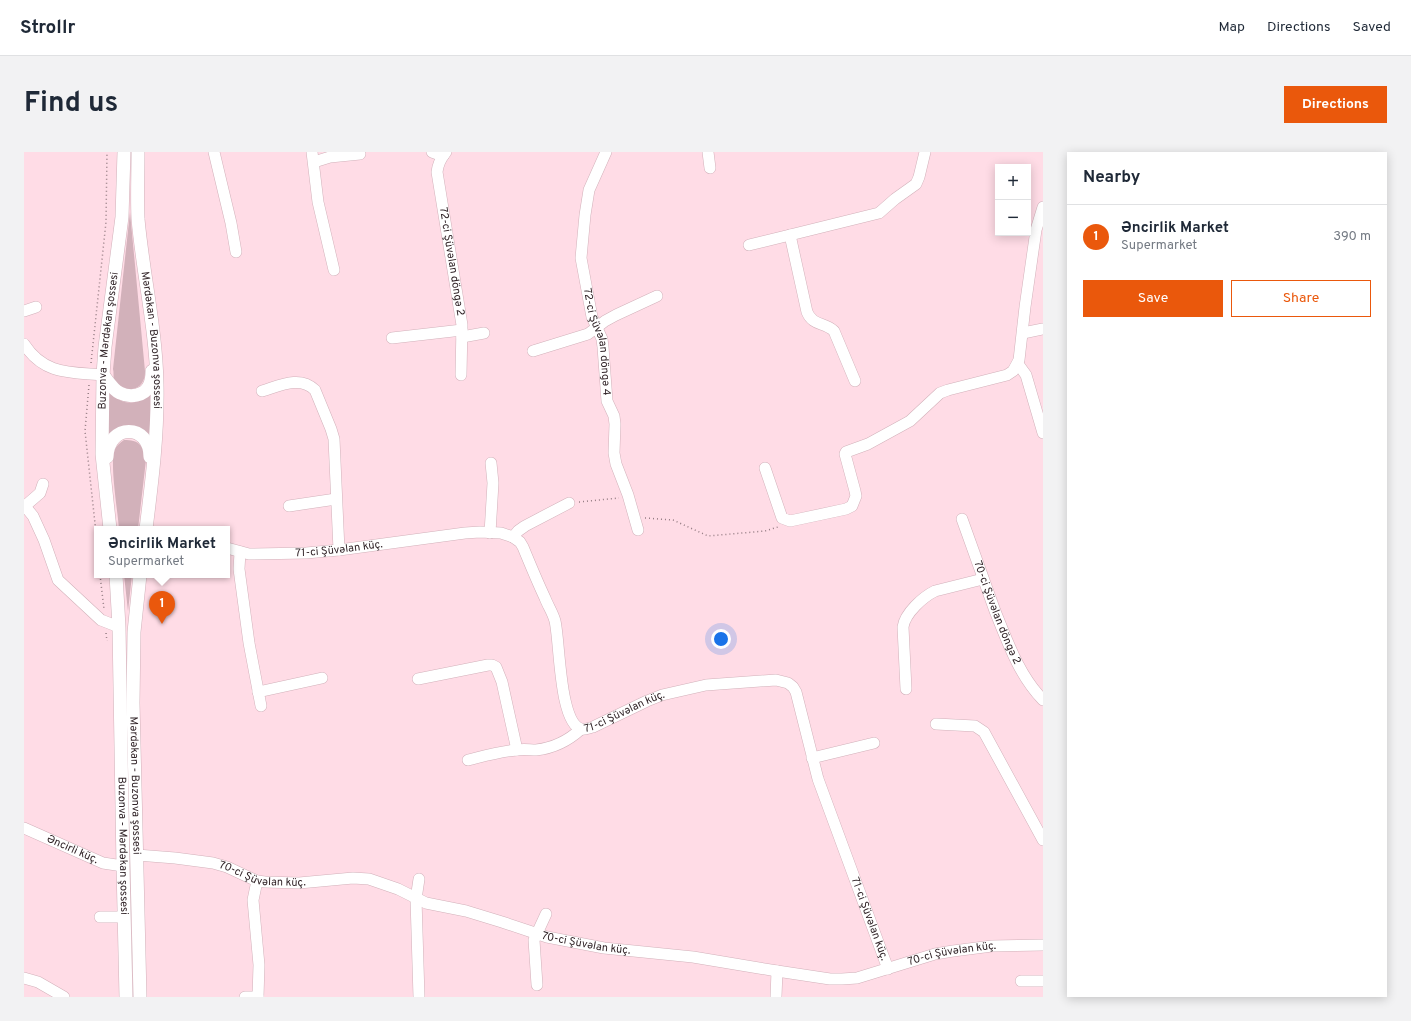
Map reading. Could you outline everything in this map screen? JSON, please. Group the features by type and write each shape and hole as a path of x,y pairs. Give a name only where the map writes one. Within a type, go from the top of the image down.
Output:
{"main road":[{"name":"Buzonva - Mərdəkan şossesi","path":"110,526 102,454 103,375 105,347 122,217 124,152"},
{"name":"Mərdəkan - Buzonva şossesi","path":"138,152 138,218 155,349 157,384 157,422 146,526"},
{"path":"103,375 112,387 120,393 129,396 139,395 146,391 150,385 155,349"},
{"path":"105,494 107,450 110,441 117,434 135,432 142,435 147,441 150,451 150,497"},
{"name":"Buzonva - Mərdəkan şossesi","path":"116,578 119,627 126,997"},
{"name":"Mərdəkan - Buzonva şossesi","path":"140,578 134,632 134,703 140,997"}],"street":[{"path":"214,152 231,223 236,252"},
{"path":"432,152 445,154"},
{"name":"72-ci Şüvəlan döngə 4","path":"606,152 590,190 585,215 582,247 583,273 592,317 602,339 608,401 615,420 614,453 616,464 628,495 638,530"},
{"path":"708,152 710,168"},
{"path":"749,245 879,213 916,184 920,177 925,152"},
{"path":"334,270 318,202 313,157 360,154"},
{"name":"72-ci Şüvəlan döngə 2","path":"445,154 438,165 437,172 462,333 461,375"},
{"path":"766,468 782,518 790,521 846,509 852,506 856,496 844,454 846,452 868,444 910,421 940,393 1007,375 1013,371 1018,364 1036,230 1043,207"},
{"path":"790,235 807,312 810,319 830,327 834,331 855,381"},
{"path":"533,351 588,334 616,314 656,296"},
{"path":"24,310 36,307"},
{"path":"1023,333 1043,329"},
{"path":"392,338 484,333"},
{"path":"24,344 42,364 51,368 59,371 103,375"},
{"path":"1018,364 1026,375 1043,433"},
{"path":"262,391 292,382 298,382 315,390 334,439 339,550"},
{"path":"490,533 493,483 491,464"},
{"path":"43,484 40,493 25,505 44,540 58,580 101,620 119,627"},
{"path":"289,506 336,499"},
{"path":"514,537 518,531 525,526 569,503"},
{"name":"70-ci Şüvəlan döngə 2","path":"962,519 983,579 1016,662 1029,683 1043,700"},
{"name":"71-ci Şüvəlan küç.","path":"230,548 249,554 299,553 339,550 465,533 501,533 514,537 523,547 552,614 559,648 565,702 572,721 581,729 593,727 647,701 684,689 730,683 776,680 788,683 796,692 812,758 826,803 888,969"},
{"path":"240,552 239,569 249,642 261,706"},
{"path":"906,689 903,627 906,617 921,600 928,595 983,579"},
{"path":"418,679 488,665 496,667 505,693 517,750"},
{"path":"258,692 322,678"},
{"path":"936,724 975,726 984,732 1043,840"},
{"path":"468,760 517,750 535,750 546,748 562,743 581,729"},
{"path":"812,758 874,742"},
{"name":"Əncirli küç.","path":"24,828 103,863 123,866"},
{"name":"70-ci Şüvəlan küç.","path":"137,855 189,859 213,863 228,867 257,880 276,884 362,878 375,880 398,889 426,903 466,911 556,939 604,948 693,957 777,971 842,979 857,978 953,950 992,946 1043,945"},
{"path":"419,879 416,899 419,997"},
{"path":"245,997 258,997 259,965 253,900 257,880"},
{"path":"536,985 534,947 536,934 546,914"},
{"path":"100,917 124,917"},
{"path":"776,997 777,971"},
{"path":"24,978 38,982 64,997"},
{"path":"1021,980 1043,981"}],"path":[{"path":"569,503 614,499 628,495"},
{"path":"635,519 643,518 673,520 708,536 765,531 782,524 786,520"}],"shaded area":[{"path":"130,212 145,372 141,385 133,389 124,388 116,383 113,369"},
{"path":"108,391 113,396 129,403 140,401 151,394 150,438 107,437"},
{"path":"124,440 137,442 142,447 146,460 138,526 119,526 113,475 113,455 119,444"},
{"path":"124,578 132,578 128,611"}],"place":[{"name":"Əncirlik Market","path":"162,624"}]}
